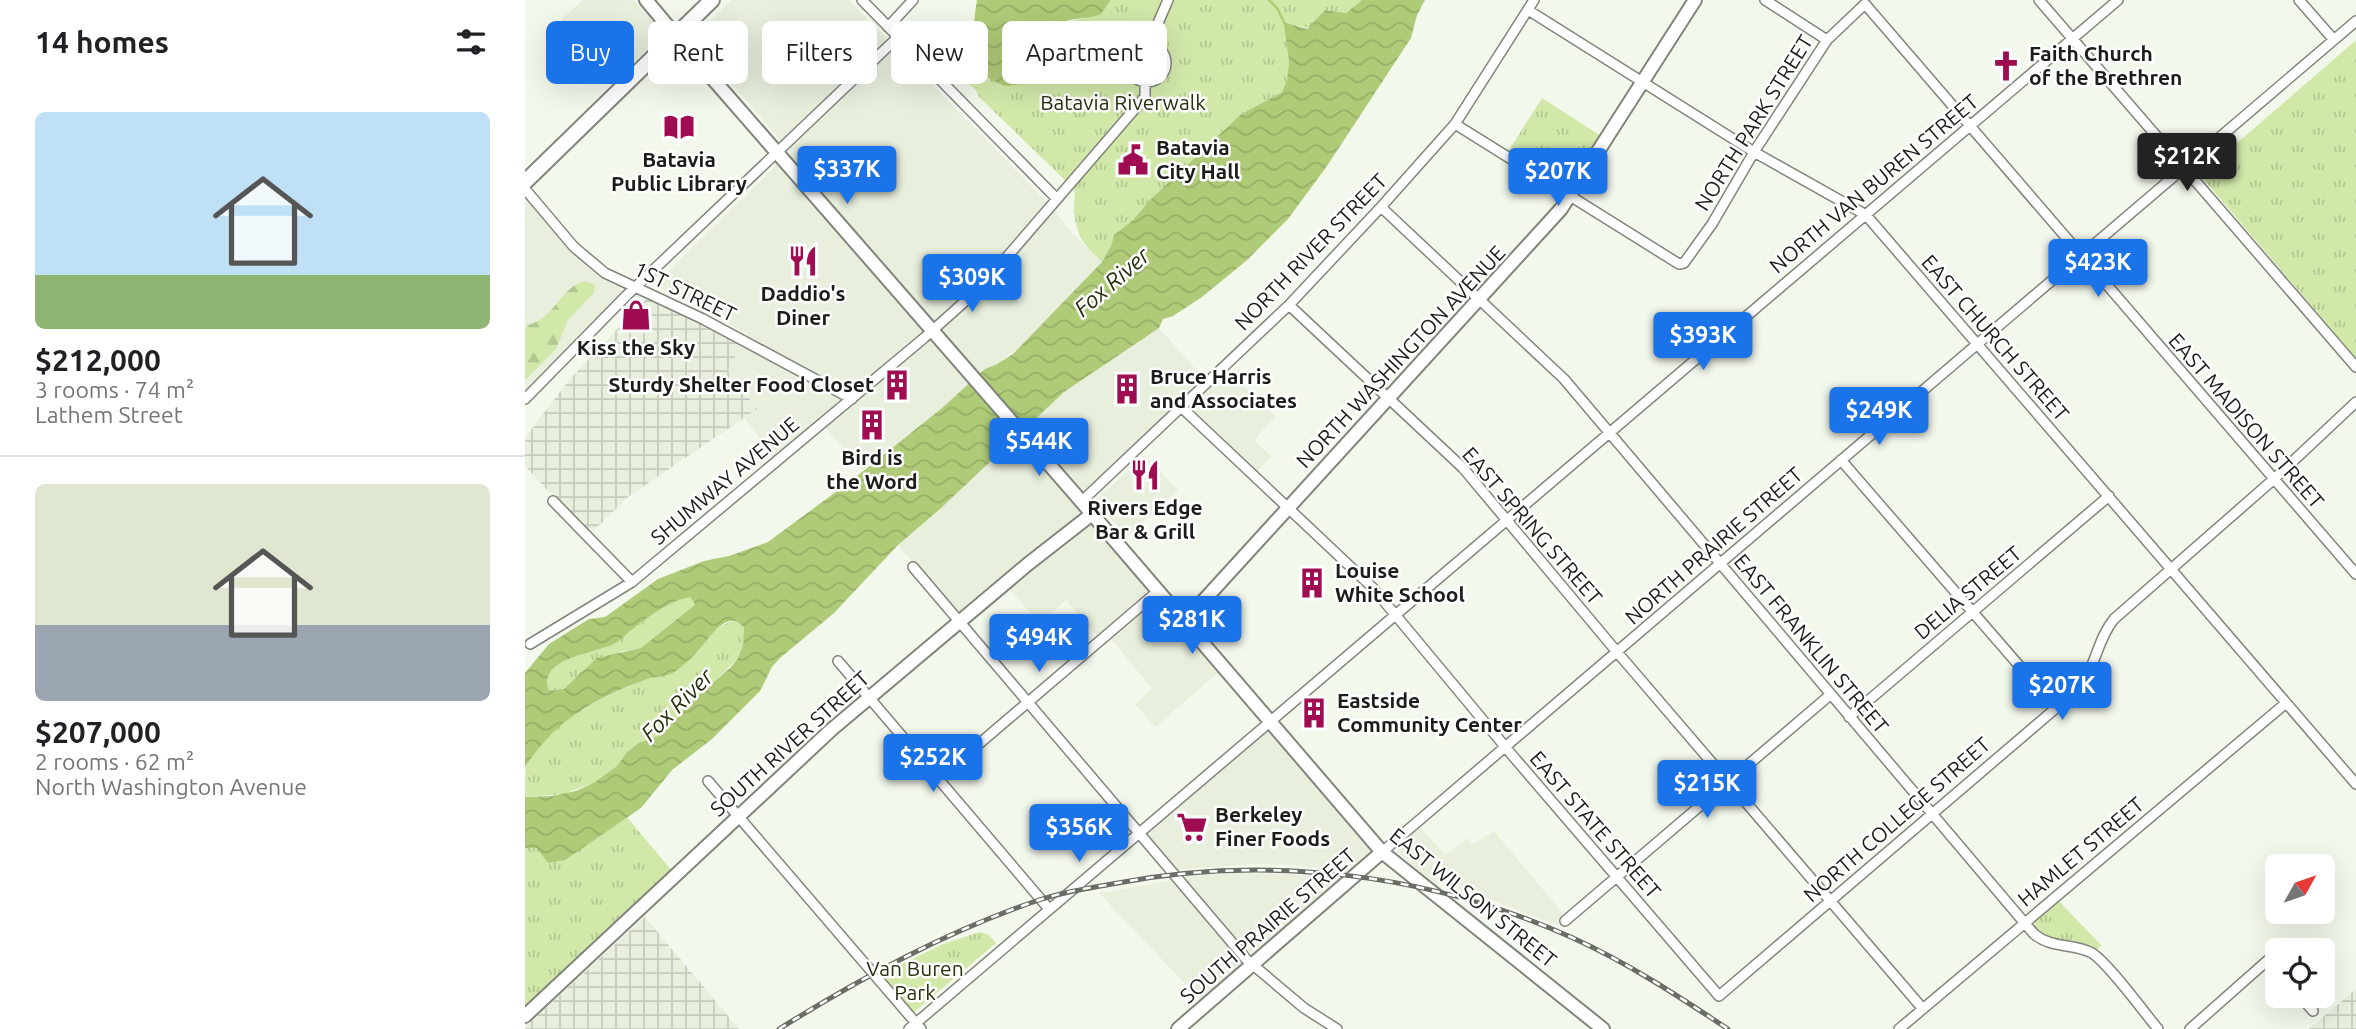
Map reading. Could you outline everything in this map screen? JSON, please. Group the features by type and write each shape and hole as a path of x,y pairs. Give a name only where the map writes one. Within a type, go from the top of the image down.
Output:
{"main road":[{"name":"EAST WILSON STREET","path":"646,0 664,21"},
{"path":"690,21 712,0"},
{"name":"NORTH WASHINGTON AVENUE","path":"1185,621 1481,300 1570,197 1695,0"},
{"path":"525,182 648,62"},
{"name":"EAST WILSON STREET","path":"719,84 1382,852 1603,1029"},
{"name":"SOUTH RIVER STREET","path":"525,1016 869,697 1092,514"},
{"name":"SOUTH PRAIRIE STREET","path":"1178,1029 1382,852"}],"street":[{"path":"862,0 891,30"},
{"path":"888,27 913,0"},
{"path":"1159,21 1168,0"},
{"name":"NORTH RIVER STREET","path":"1081,501 1289,305 1381,207 1455,124 1534,0"},
{"path":"1765,0 1827,40"},
{"path":"2039,0 2356,367"},
{"name":"NORTH VAN BUREN STREET","path":"915,1027 1269,721 2118,0"},
{"path":"2299,0 2334,40"},
{"name":"NORTH PARK STREET","path":"1570,197 1679,264 1688,260 1827,40 1865,4"},
{"name":"EAST MADISON STREET","path":"1865,4 2356,574"},
{"name":"EAST CHURCH STREET","path":"1528,10 1754,152 1866,215 2356,784"},
{"name":"NORTH PRAIRIE STREET","path":"1382,852 2356,21"},
{"path":"525,399 636,286 891,44"},
{"path":"944,84 1057,200"},
{"name":"SHUMWAY AVENUE","path":"530,644 632,582 852,399 981,287 1145,97 1145,84"},
{"path":"1455,124 1570,197"},
{"name":"1ST STREET","path":"525,189 588,261 605,273 703,319 852,399"},
{"name":"EAST FRANKLIN STREET","path":"1381,207 1564,379 2024,923 2045,942 2085,950 2097,957 2158,1029"},
{"name":"EAST SPRING STREET","path":"1289,305 1463,468 1923,1009"},
{"name":"NORTH COLLEGE STREET","path":"1719,996 2055,708 2086,679 2094,664 2102,637 2114,619 2274,479 2356,402"},
{"name":"EAST STATE STREET","path":"1181,407 1349,563 1719,996"},
{"path":"1840,460 2055,708"},
{"name":"DELIA STREET","path":"1849,717 2109,496"},
{"path":"553,501 632,582"},
{"path":"913,567 1252,965 1304,1008 1337,1029"},
{"path":"939,779 1157,592"},
{"path":"838,661 1049,909"},
{"path":"1565,921 1830,695"},
{"name":"HAMLET STREET","path":"1899,1029 2286,703"},
{"path":"708,781 915,1027"},
{"path":"2190,1029 2265,963"}],"shaded area":[{"path":"583,0 634,0 653,21 648,21 648,49 634,62 634,21 561,20"},
{"path":"731,0 849,0 870,21 762,21 762,84 877,84 877,29 891,43 891,84 931,84 1102,262 1025,343 997,364 985,369 942,408 862,470 820,421 774,459 745,418 757,408 728,370 747,333 654,285 790,152 732,84 748,84 748,21 710,21"},
{"path":"525,194 572,249 631,289 525,392"},
{"path":"649,296 741,346 728,370 757,409 628,497 589,535 525,466 525,438 569,380"},
{"path":"1159,328 1205,380 1084,492 1027,427 1064,392"},
{"path":"1226,368 1276,416 1254,440 1271,456 1256,473 1186,406"},
{"path":"1017,437 1220,671 1155,727 1135,704 1152,689 1112,640 1105,645 1066,600 1039,623 1001,579 957,615 898,545"},
{"path":"1145,455 1178,490 1127,537 1095,501"},
{"path":"1269,728 1377,853 1353,873 1294,865 1256,864 1174,870 1144,835"},
{"path":"1419,826 1445,855 1467,838 1472,845 1494,831 1566,917 1557,925 1430,880 1394,848"},
{"path":"1225,873 1290,874 1344,880 1250,959 1181,877"},
{"path":"1175,880 1248,966 1204,1004 1099,893"},
{"path":"645,917 739,1029 525,1029 525,1027"},
{"path":"2356,989 2356,1029 2309,1029 2335,1008"}],"green space":[{"name":"Batavia Riverwalk","path":"1111,0 1362,0 1346,13 1325,10 1308,27 1286,23 1289,61 1287,80 1282,92 1240,115 1151,199 1133,220 1114,235 1102,262 1086,245 1077,229 1074,189 969,84 988,84 988,77 1002,78 1002,84 1167,84 1167,21 1072,21 1101,14"},
{"path":"2356,42 2356,358 2200,175"},
{"path":"1542,98 1601,136 1566,189 1508,152"},
{"path":"585,281 595,285 594,293 568,320 556,349 525,380 527,325 544,317 569,290"},
{"path":"690,597 695,604 641,648 620,652 560,691 549,691 547,680 560,664 616,643 660,610"},
{"path":"734,621 744,628 743,645 738,658 661,735 639,743 627,752 617,766 595,782 564,794 525,797 526,765 535,749 561,723 609,695 642,681 674,672 718,628"},
{"path":"627,817 672,871 525,1008 525,848 599,836"},
{"path":"2058,900 2101,945 2096,951 2048,937 2035,927 2035,919"},
{"name":"Van Buren Park","path":"980,932 989,935 996,943 913,1013 881,974 943,944"}],"water":[{"path":"977,0 1111,0 1101,14 1091,17 1067,21 1002,21 1002,84 1020,84 1005,86 988,78 988,21 974,21"},
{"name":"Fox River","path":"1362,0 1425,0 1417,15 1411,38 1327,166 1288,219 1246,261 1202,297 1173,316 1163,319 1159,328 1064,392 898,545 834,613 780,658 772,667 760,691 712,739 672,770 641,808 565,860 548,863 537,848 525,848 525,797 552,796 576,791 595,782 617,766 627,752 639,743 661,735 738,658 743,645 744,628 738,622 724,623 676,671 608,695 577,713 550,736 525,767 525,673 549,644 589,619 605,617 658,579 704,561 729,556 768,542 852,480 942,408 985,369 1013,354 1102,262 1114,235 1133,220 1151,199 1240,115 1282,92 1287,80 1289,61 1284,25 1286,23 1307,29 1325,10 1346,13","holes":["690,597 695,604 641,648 597,658 564,689 549,691 547,680 560,664 616,643 667,605"]}],"waterway":[{"path":"1269,0 1277,8 1285,24"}],"railway":[{"path":"779,1029 905,957 971,926 1039,900 1066,892 1170,875 1229,871 1347,875 1405,884 1462,898 1573,938 1613,958 1728,1029"}],"place":[{"name":"Faith Church of the Brethren","path":"2006,66"},
{"name":"Batavia Public Library","path":"679,127"},
{"name":"Batavia City Hall","path":"1133,160"},
{"name":"Daddio's Diner","path":"803,261"},
{"name":"Kiss the Sky","path":"636,315"},
{"name":"Sturdy Shelter Food Closet","path":"897,385"},
{"name":"Bruce Harris and Associates","path":"1127,389"},
{"name":"Bird is the Word","path":"872,425"},
{"name":"Rivers Edge Bar & Grill","path":"1145,475"},
{"name":"Louise White School","path":"1312,583"},
{"name":"Eastside Community Center","path":"1314,713"},
{"name":"Berkeley Finer Foods","path":"1192,827"}]}
